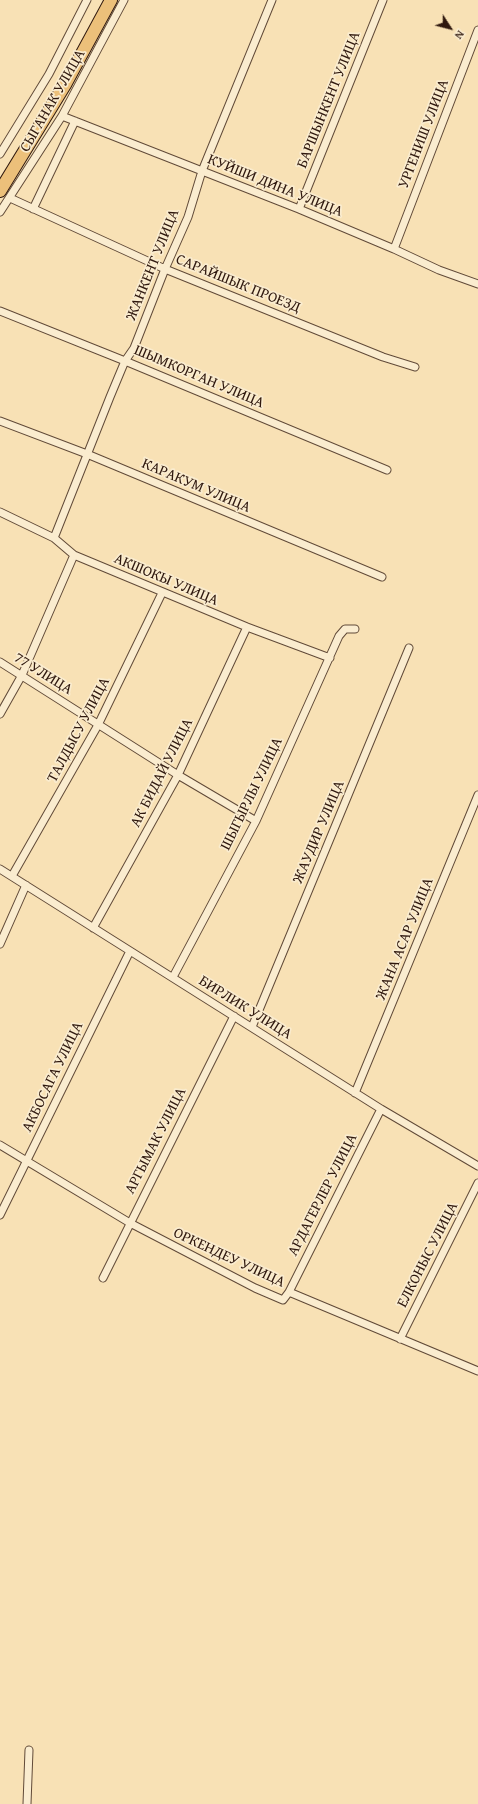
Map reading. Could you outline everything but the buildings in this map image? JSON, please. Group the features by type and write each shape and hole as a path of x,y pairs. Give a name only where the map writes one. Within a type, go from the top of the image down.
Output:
{"highway":[{"path":"0,176 59,79 102,0"},
{"path":"5,195 111,0"}],"street":[{"path":"0,154 49,74 87,0"},
{"name":"СЫГАНАК УЛИЦА","path":"0,212 5,195 62,116 124,0"},
{"name":"ЖАНКЕНТ УЛИЦА","path":"54,538 125,361 134,348 165,269 188,217 202,171 272,0"},
{"name":"БАРШЫНКЕНТ УЛИЦА","path":"299,209 383,0"},
{"name":"УРГЕНИШ УЛИЦА","path":"394,249 478,30"},
{"name":"КУЙШИ ДИНА УЛИЦА","path":"62,116 299,209 394,249 439,270 478,284"},
{"path":"33,209 75,121"},
{"name":"САРАЙШЫК ПРОЕЗД","path":"5,195 165,269 383,357 415,367"},
{"name":"ШЫМКОРГАН УЛИЦА","path":"0,311 125,361 387,470"},
{"name":"КАРАКУМ УЛИЦА","path":"0,420 87,454 382,577"},
{"name":"АКШОКЫ УЛИЦА","path":"0,512 54,538 74,554 162,593 330,658"},
{"path":"0,714 22,675 74,554"},
{"name":"ТАЛДЫСУ УЛИЦА","path":"12,876 98,725 162,593"},
{"name":"АК БИДАЙ УЛИЦА","path":"93,928 178,775 247,627"},
{"name":"ШЫГЫРЛЫ УЛИЦА","path":"173,977 256,821 330,658 333,646 342,632 349,628 355,628"},
{"name":"ЖАУДИР УЛИЦА","path":"252,1027 409,648"},
{"name":"77 УЛИЦА","path":"0,662 178,775 256,821"},
{"name":"ЖАНА АСАР УЛИЦА","path":"355,1093 478,795"},
{"name":"БИРЛИК УЛИЦА","path":"0,869 355,1093 478,1166"},
{"path":"0,944 26,885"},
{"name":"АКБОСАГА УЛИЦА","path":"0,1215 130,951"},
{"name":"АРГЫМАК УЛИЦА","path":"103,1278 234,1016"},
{"name":"АРДАГЕРЛЕР УЛИЦА","path":"289,1292 381,1109"},
{"name":"ОРКЕНДЕУ УЛИЦА","path":"0,1144 178,1249 283,1300 289,1292 478,1371"},
{"name":"ЕЛКОНЫС УЛИЦА","path":"400,1339 478,1183"},
{"path":"27,1804 29,1750"}]}
